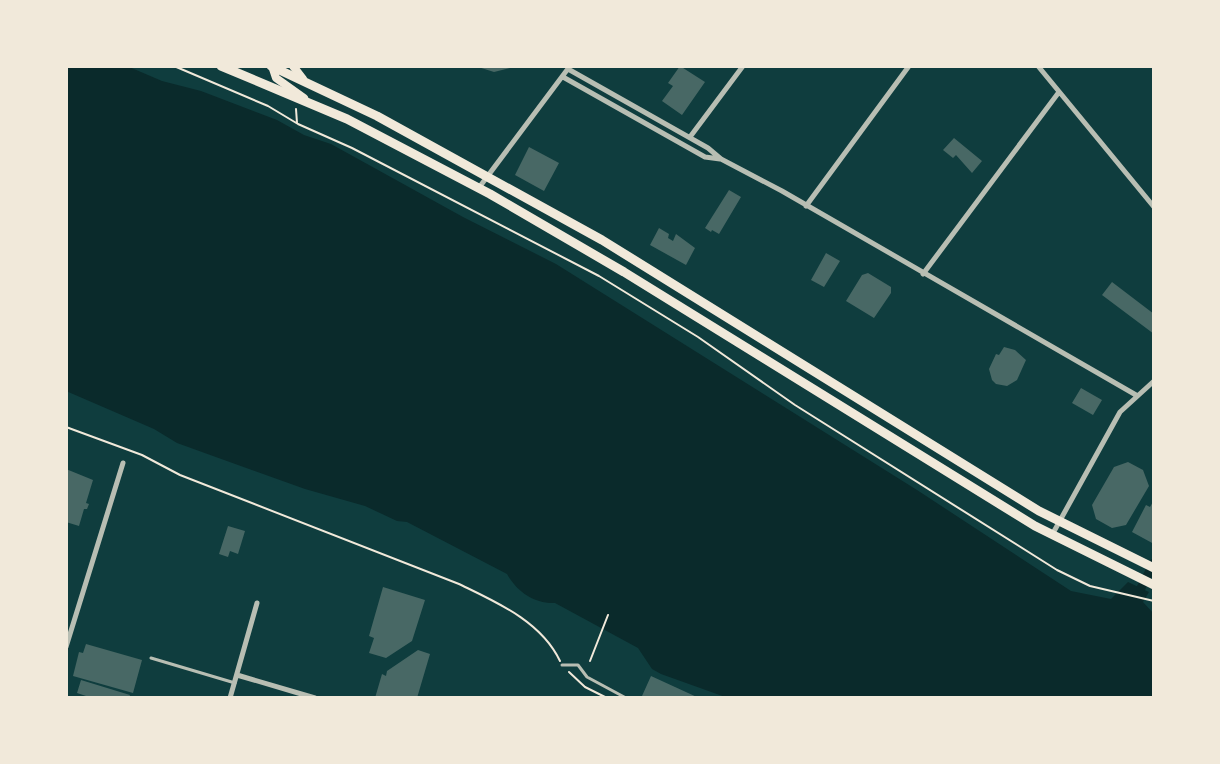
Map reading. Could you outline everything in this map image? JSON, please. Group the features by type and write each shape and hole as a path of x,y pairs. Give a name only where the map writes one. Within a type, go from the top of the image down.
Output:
{"highway":[{"path":"221,66 309,101 419,155 624,272 978,492 1052,535 1154,585"},
{"path":"272,66 377,116 602,240 1059,522 1154,568"}],"main road":[{"path":"272,66 276,78 309,101"},
{"path":"293,66 303,79"}],"street":[{"path":"690,137 743,66"},
{"path":"806,206 909,66"},
{"path":"1038,66 1154,207"},
{"path":"478,189 569,67 690,137 721,159 1136,395"},
{"path":"563,77 705,157 721,159"},
{"path":"923,274 1059,92"},
{"path":"1052,535 1120,412 1154,381"},
{"path":"66,647 123,463"},
{"path":"230,698 257,603"},
{"path":"237,675 315,698"}],"lane":[{"path":"151,658 235,683"},
{"path":"562,665 578,665 587,677 626,698"}],"path":[{"path":"174,66 268,106 599,276 676,322 795,405 1057,570 1090,586 1153,600"},
{"path":"296,109 298,124"},
{"path":"66,427 129,449 180,475 483,596 532,626 577,681 607,698"},
{"path":"590,661 608,615"}],"water":[{"path":"66,66 127,66 277,120 304,135 331,144 556,264 917,490 1071,591 1111,599 1128,582 1149,592 1143,602 1154,614 1154,698 728,698 661,674 652,669 638,648 555,603 527,596 507,574 407,522 177,443 154,429 66,391"}],"building":[{"path":"475,66 518,66 494,72"},
{"path":"680,66 705,82 682,115 662,101 673,86 668,83"},
{"path":"954,138 982,161 972,173 956,155 953,158 943,150"},
{"path":"529,147 559,163 544,191 515,175"},
{"path":"729,190 741,197 719,234 711,232 705,228"},
{"path":"659,228 669,234 668,238 673,241 676,234 695,248 686,265 650,245"},
{"path":"826,253 840,261 824,287 811,280"},
{"path":"868,273 891,287 891,293 874,318 846,301 862,275"},
{"path":"1112,282 1154,314 1154,334 1102,295"},
{"path":"1004,347 1015,350 1026,360 1017,380 1007,386 996,384 989,369 996,354 999,355"},
{"path":"1081,388 1102,400 1093,415 1072,403"},
{"path":"1128,462 1143,470 1149,486 1126,525 1112,528 1096,519 1092,505 1114,467"},
{"path":"66,469 93,480 86,503 89,504 84,509 79,526 66,522"},
{"path":"1154,500 1154,544 1132,532 1146,505 1150,507"},
{"path":"228,526 245,531 238,554 230,551 228,557 219,554"},
{"path":"383,587 425,600 412,641 386,658 369,653 374,638 369,636"},
{"path":"86,644 142,660 133,693 73,676 79,652 83,653"},
{"path":"418,650 430,654 417,698 375,698 382,674 386,676 387,671"},
{"path":"651,676 699,698 646,698 642,696"},
{"path":"81,680 130,695 129,698 92,698 77,693"}],"waterway":[{"path":"1141,588 1154,563"}]}
